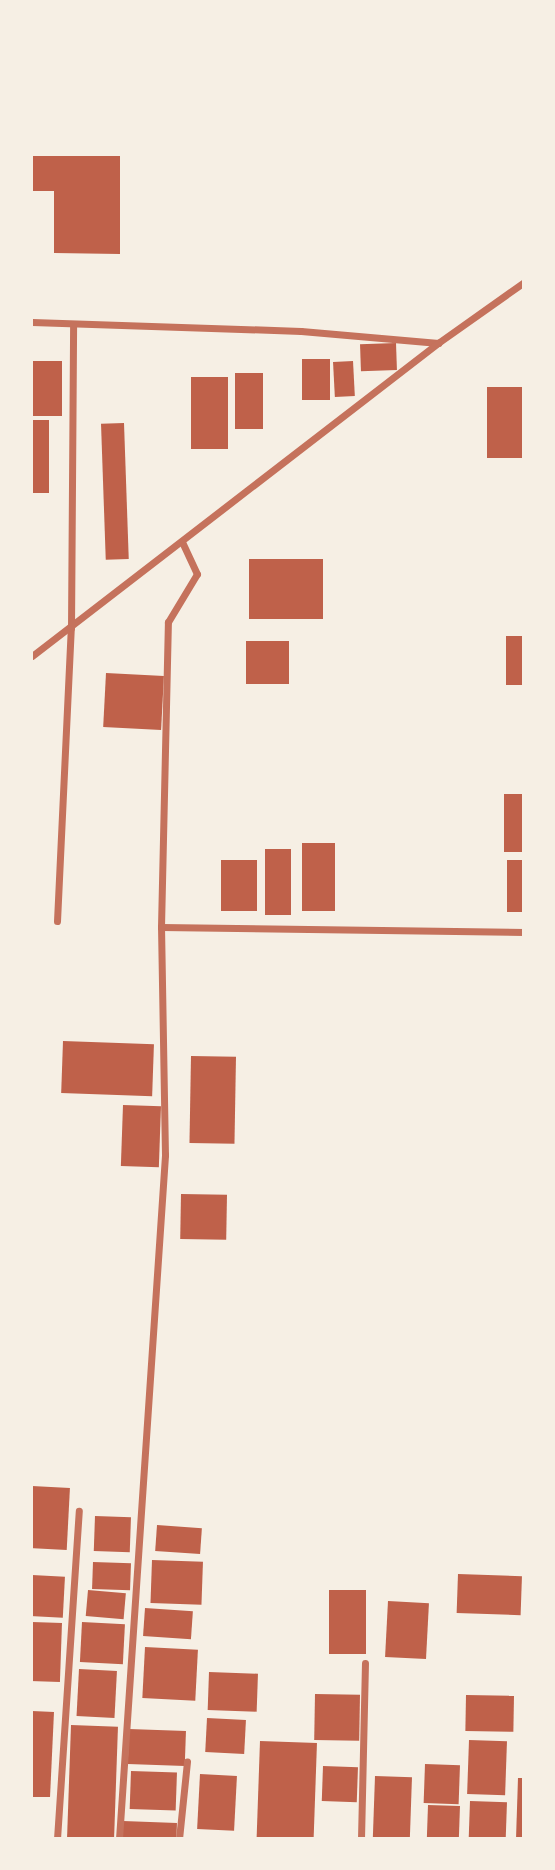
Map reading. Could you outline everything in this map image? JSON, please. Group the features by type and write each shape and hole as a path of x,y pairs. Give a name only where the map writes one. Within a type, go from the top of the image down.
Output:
{"street":[{"path":"32,656 438,343 523,282"},
{"path":"32,322 301,331 438,343"},
{"path":"57,920 71,628 73,324"},
{"path":"119,1839 165,1155 161,928 168,622 197,574 182,542"},
{"path":"161,928 523,932"},
{"path":"57,1839 79,1511"},
{"path":"361,1839 365,1663"},
{"path":"180,1839 187,1761"}],"building":[{"path":"32,156 120,156 120,254 54,253 54,191 32,191"},
{"path":"396,343 397,370 361,371 360,344"},
{"path":"302,359 330,359 330,400 302,400"},
{"path":"32,361 62,361 62,416 32,416"},
{"path":"353,361 355,396 335,397 333,362"},
{"path":"235,373 263,373 263,429 235,429"},
{"path":"191,377 228,377 228,449 191,449"},
{"path":"487,387 524,387 524,458 487,458"},
{"path":"32,420 49,420 49,493 32,493"},
{"path":"124,423 129,559 106,560 101,424"},
{"path":"249,559 323,559 323,619 249,619"},
{"path":"506,636 524,636 524,685 506,685"},
{"path":"246,641 289,641 289,684 246,684"},
{"path":"106,673 164,676 161,730 103,727"},
{"path":"504,794 524,794 524,852 504,852"},
{"path":"302,843 335,843 335,911 302,911"},
{"path":"265,849 291,849 291,915 265,915"},
{"path":"221,860 257,860 257,911 221,911"},
{"path":"507,860 524,860 524,912 507,912"},
{"path":"63,1041 154,1044 152,1096 61,1093"},
{"path":"191,1056 236,1057 234,1144 189,1143"},
{"path":"123,1105 161,1106 159,1167 121,1166"},
{"path":"181,1194 227,1195 226,1240 180,1239"},
{"path":"32,1486 70,1488 67,1550 32,1548"},
{"path":"95,1516 131,1517 130,1552 94,1551"},
{"path":"157,1525 202,1528 200,1554 155,1551"},
{"path":"152,1560 203,1562 201,1605 150,1603"},
{"path":"93,1562 131,1563 130,1590 92,1589"},
{"path":"458,1574 522,1576 521,1615 457,1613"},
{"path":"32,1575 65,1577 63,1618 32,1616"},
{"path":"88,1590 126,1593 124,1619 86,1616"},
{"path":"329,1590 366,1590 366,1654 329,1654"},
{"path":"388,1601 429,1603 426,1659 385,1657"},
{"path":"145,1608 193,1611 191,1639 143,1636"},
{"path":"32,1622 62,1623 60,1682 32,1681"},
{"path":"82,1622 125,1624 123,1664 80,1662"},
{"path":"145,1647 198,1650 195,1701 142,1698"},
{"path":"79,1669 117,1671 114,1718 77,1716"},
{"path":"209,1672 258,1674 257,1712 208,1710"},
{"path":"315,1694 360,1695 359,1741 314,1740"},
{"path":"466,1695 514,1696 513,1732 465,1731"},
{"path":"32,1711 54,1712 50,1797 32,1797"},
{"path":"207,1718 246,1720 244,1754 205,1752"},
{"path":"71,1725 118,1727 114,1839 67,1839"},
{"path":"129,1729 186,1731 185,1766 128,1764"},
{"path":"469,1740 507,1741 505,1795 467,1794"},
{"path":"260,1741 317,1743 314,1839 257,1837"},
{"path":"425,1764 460,1765 459,1804 424,1803"},
{"path":"323,1766 358,1767 357,1802 322,1801"},
{"path":"131,1771 177,1773 176,1811 130,1809"},
{"path":"200,1774 237,1776 234,1831 197,1829"},
{"path":"375,1776 412,1777 410,1839 373,1839"},
{"path":"518,1778 524,1778 524,1839 516,1839"},
{"path":"470,1801 507,1802 506,1839 469,1839"},
{"path":"428,1805 460,1806 459,1839 427,1839"},
{"path":"123,1821 177,1823 176,1839 122,1839"}]}
